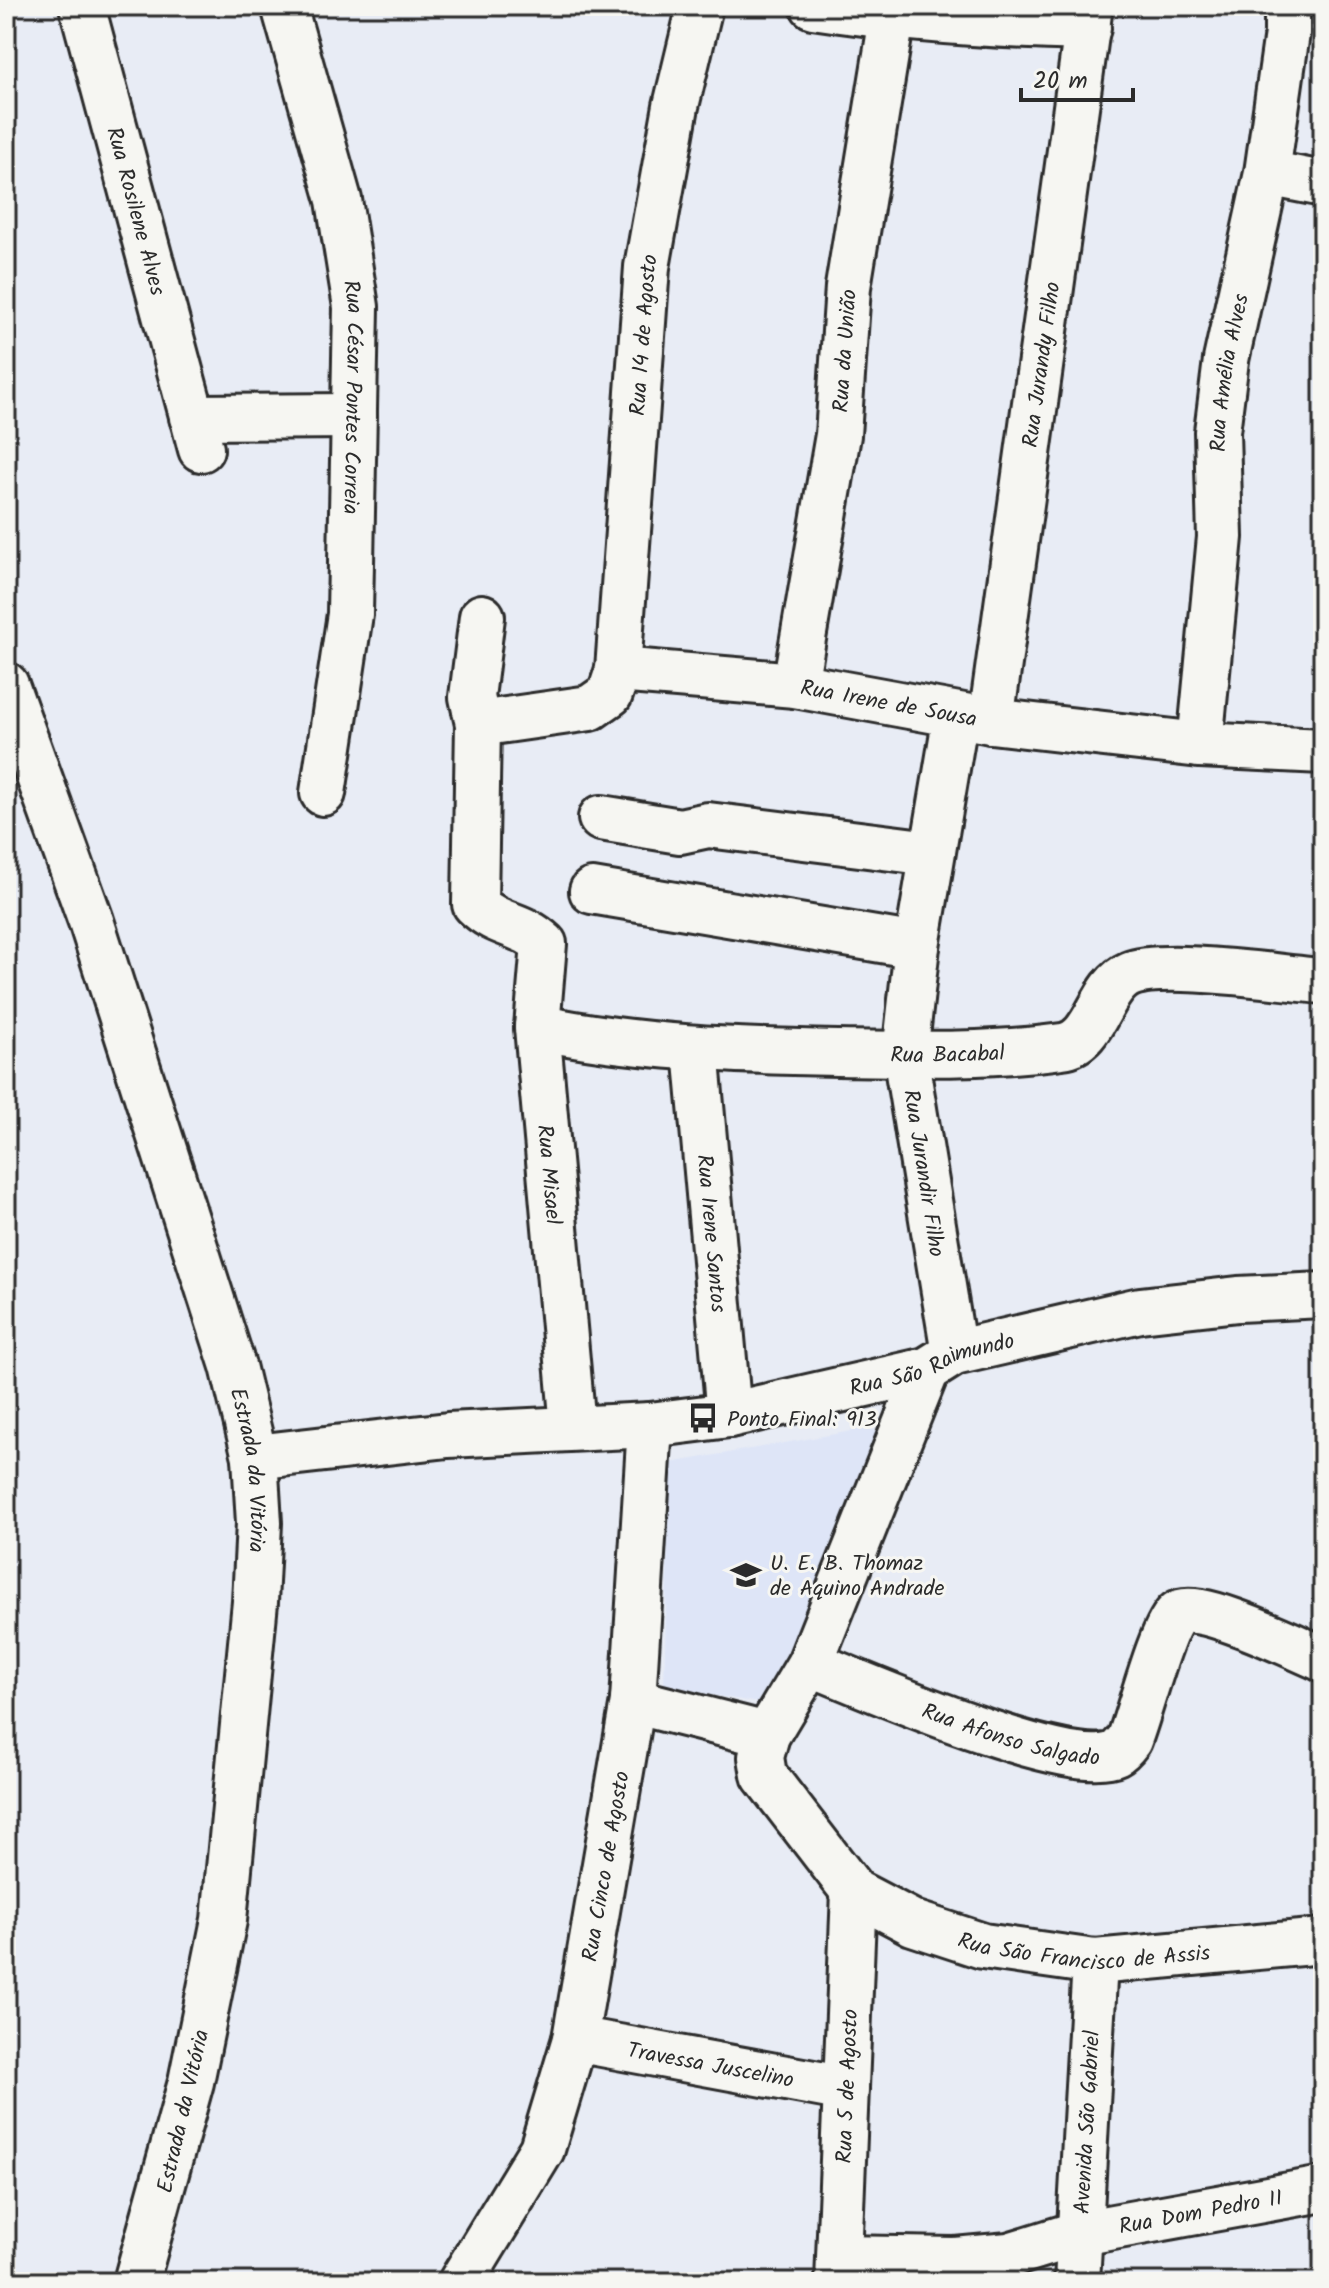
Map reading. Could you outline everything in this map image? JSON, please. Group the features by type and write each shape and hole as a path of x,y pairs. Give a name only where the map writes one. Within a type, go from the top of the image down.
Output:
{"street":[{"name":"Rua Rosilene Alves","path":"82,6 197,433 354,416"},
{"name":"Rua César Pontes Correia","path":"284,6 339,200 356,307 350,614 323,793"},
{"name":"Rua 14 de Agosto","path":"618,670 647,267 676,106 700,6"},
{"path":"813,6 892,18 1089,17"},
{"name":"Rua Jurandy Filho","path":"973,718 1089,17"},
{"name":"Rua da União","path":"795,685 838,435 848,287 892,18"},
{"name":"Rua Amélia Alves","path":"1200,745 1220,537 1217,432 1232,332 1299,24"},
{"path":"1267,173 1323,184"},
{"path":"482,617 472,697 478,724 590,708 610,694 618,670"},
{"name":"Rua Irene de Sousa","path":"618,670 795,685 973,718 1200,745 1323,751"},
{"name":"Estrada da Vitória","path":"6,685 101,951 233,1366 255,1457 259,1523 255,1602 224,1920 191,2082 136,2282"},
{"path":"592,891 917,946 931,853 973,718"},
{"name":"Rua Misael","path":"478,724 475,904 491,919 526,929 544,944 537,1027 573,1427"},
{"path":"601,818 680,831 708,825 931,853"},
{"name":"Rua Jurandir Filho","path":"917,946 905,1054 941,1361"},
{"name":"Rua Bacabal","path":"537,1027 604,1041 696,1050 905,1054 1066,1046 1092,1025 1109,991 1129,974 1157,968 1323,981"},
{"name":"Rua Irene Santos","path":"696,1050 729,1415"},
{"name":"Rua São Raimundo","path":"255,1457 448,1435 650,1425 729,1415 1140,1310 1238,1299 1323,1295"},
{"path":"854,1892 764,1775 761,1757 767,1735 810,1663 941,1361"},
{"name":"Rua Cinco de Agosto","path":"461,2282 542,2149 575,2039 633,1701 650,1425"},
{"name":"Rua Afonso Salgado","path":"810,1663 958,1722 1032,1745 1076,1753 1116,1753 1129,1740 1166,1631 1178,1613 1192,1609 1218,1616 1323,1659"},
{"path":"633,1701 767,1735"},
{"name":"Rua São Francisco de Assis","path":"854,1892 913,1923 983,1946 1095,1962 1323,1941"},
{"name":"Rua 5 de Agosto","path":"839,2270 854,1892"},
{"name":"Avenida São Gabriel","path":"1077,2282 1095,1962"},
{"name":"Travessa Juscelino","path":"575,2039 846,2089"},
{"name":"Rua Dom Pedro II","path":"839,2270 1009,2255 1080,2233 1323,2189"}],"shaded area":[{"name":"U. E. B. Thomaz de Aquino Andrade","path":"869,1428 880,1433 881,1455 766,1704 664,1687 670,1463"}],"place":[{"name":"Ponto Final: 913","path":"703,1418"},
{"name":"U. E. B. Thomaz de Aquino Andrade","path":"746,1575"}]}
